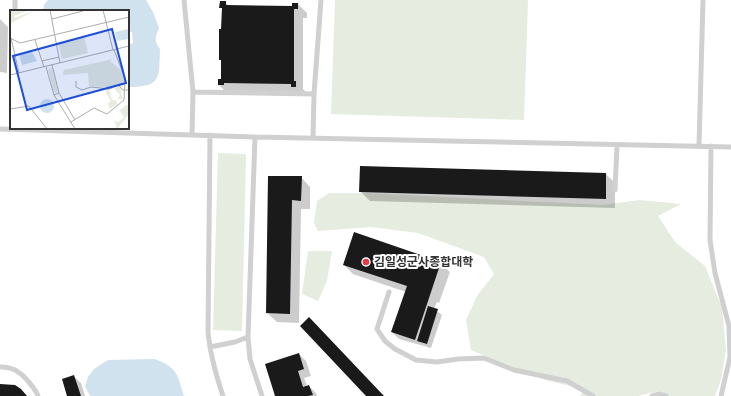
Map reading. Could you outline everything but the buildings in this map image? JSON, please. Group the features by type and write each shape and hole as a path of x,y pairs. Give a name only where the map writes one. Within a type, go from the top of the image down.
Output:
{"lane":[{"path":"184,0 193,92 192,135"},
{"path":"313,138 314,94 321,0"},
{"path":"700,146 703,0"},
{"path":"193,92 314,94"},
{"path":"0,129 255,137 731,147"},
{"path":"210,135 208,332 217,377 223,396"},
{"path":"255,137 248,337 250,359 262,396"},
{"path":"616,190 617,145"},
{"path":"711,146 710,240 716,273 729,326 730,357 721,396"},
{"path":"389,292 377,329 385,341 416,360 437,362 484,358 514,370 567,381 593,396"},
{"path":"210,347 236,342 248,337"},
{"path":"0,367 8,367 19,372 37,392 38,396"},
{"path":"652,396 659,394 666,396"}],"shaded area":[{"path":"335,0 528,0 524,120 331,114"},
{"path":"218,153 246,154 242,331 213,330"},
{"path":"329,193 366,193 603,205 640,200 681,204 658,216 675,242 705,266 722,308 726,349 721,380 715,396 662,396 659,391 638,396 580,396 585,389 548,381 471,350 466,320 477,296 494,274 484,257 418,233 371,227 318,231 314,223 317,201"},
{"path":"308,251 332,251 327,281 318,301 302,294"}],"water":[{"path":"48,0 146,0 153,12 159,28 156,39 160,49 159,68 156,79 147,85 129,87 129,45 133,43 132,32 129,31 129,10 43,10 44,5"},
{"path":"155,359 168,365 176,373 184,396 90,396 85,386 88,377 94,369 108,360"}],"place":[{"name":"김일성군사종합대학","path":"366,262"}]}
